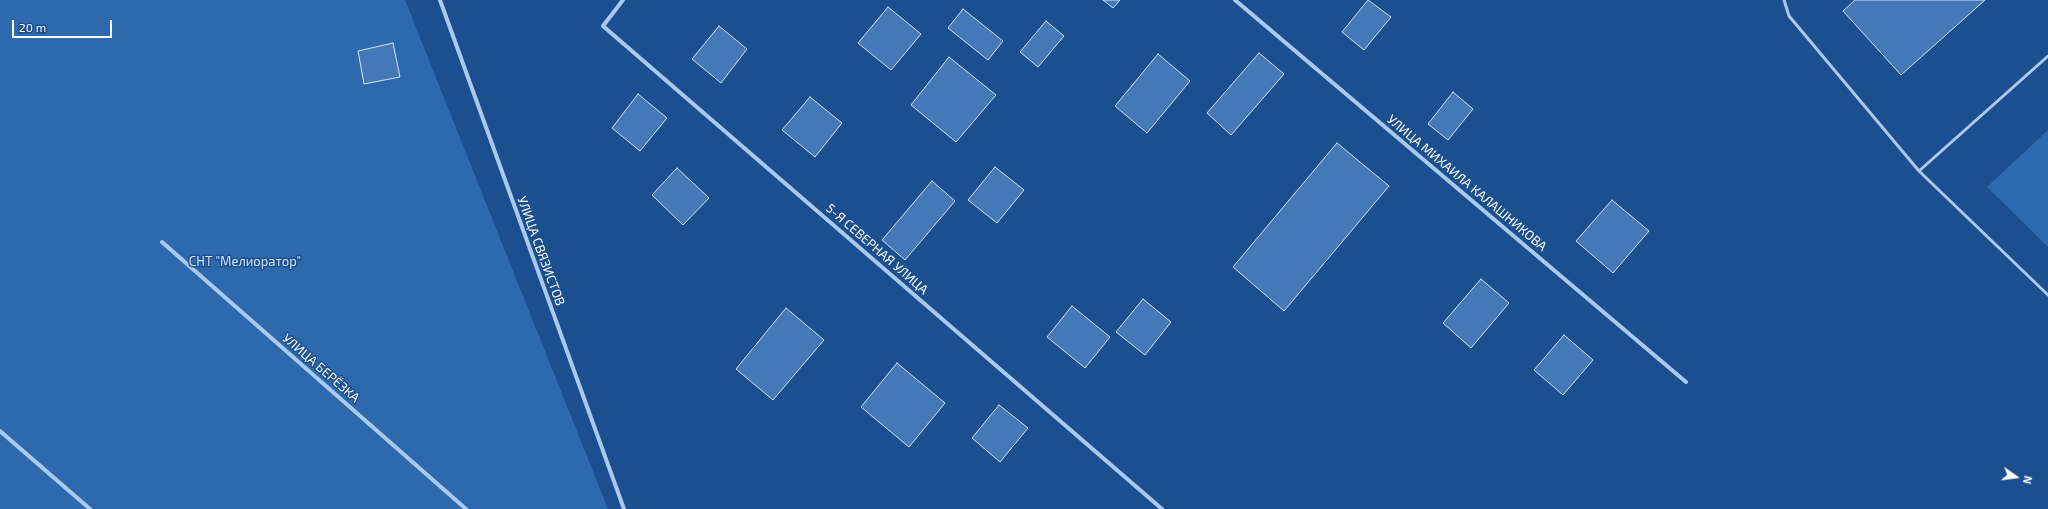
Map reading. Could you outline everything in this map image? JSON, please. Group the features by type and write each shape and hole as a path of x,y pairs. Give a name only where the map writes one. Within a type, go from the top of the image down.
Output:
{"street":[{"name":"УЛИЦА СВЯЗИСТОВ","path":"440,0 624,509"},
{"name":"5-Я СЕВЕРНАЯ УЛИЦА","path":"624,0 603,26 1162,509"},
{"name":"УЛИЦА МИХАИЛА КАЛАШНИКОВА","path":"1235,0 1686,382"},
{"name":"УЛИЦА БЕРЁЗКА","path":"162,242 466,509"},
{"path":"0,431 90,509"}],"lane":[{"path":"1784,0 1789,16 1919,171 2048,295"},
{"path":"1919,171 2048,56"}],"green space":[{"name":"СНТ \"Мелиоратор\"","path":"0,0 405,0 608,509 0,509"},
{"path":"2048,130 2048,247 1987,187"}],"building":[{"path":"1103,0 1120,0 1113,8"},
{"path":"1368,0 1391,17 1364,50 1342,32"},
{"path":"1855,0 1985,0 1901,75 1843,11"},
{"path":"888,7 921,34 891,70 858,43"},
{"path":"963,9 1003,41 988,60 948,28"},
{"path":"1046,21 1064,36 1038,67 1020,52"},
{"path":"719,26 747,49 721,83 692,59"},
{"path":"393,43 400,77 364,84 358,51"},
{"path":"1259,53 1284,74 1231,135 1207,113"},
{"path":"1158,54 1190,81 1147,133 1115,106"},
{"path":"949,57 996,95 956,142 911,105"},
{"path":"1453,92 1473,109 1448,140 1428,124"},
{"path":"638,94 667,118 640,151 612,128"},
{"path":"810,97 842,123 815,157 782,130"},
{"path":"1337,143 1389,186 1284,311 1233,267"},
{"path":"995,167 1024,190 997,223 968,200"},
{"path":"677,168 709,198 683,225 652,195"},
{"path":"932,181 955,201 905,260 882,240"},
{"path":"1612,200 1649,231 1613,273 1576,241"},
{"path":"1481,279 1509,303 1471,348 1443,323"},
{"path":"1143,299 1171,322 1145,355 1116,332"},
{"path":"1072,306 1110,337 1085,368 1047,337"},
{"path":"786,308 824,340 773,400 736,369"},
{"path":"1564,335 1593,360 1563,395 1534,370"},
{"path":"897,363 945,403 909,447 861,407"},
{"path":"999,405 1028,428 1000,462 972,438"}]}
